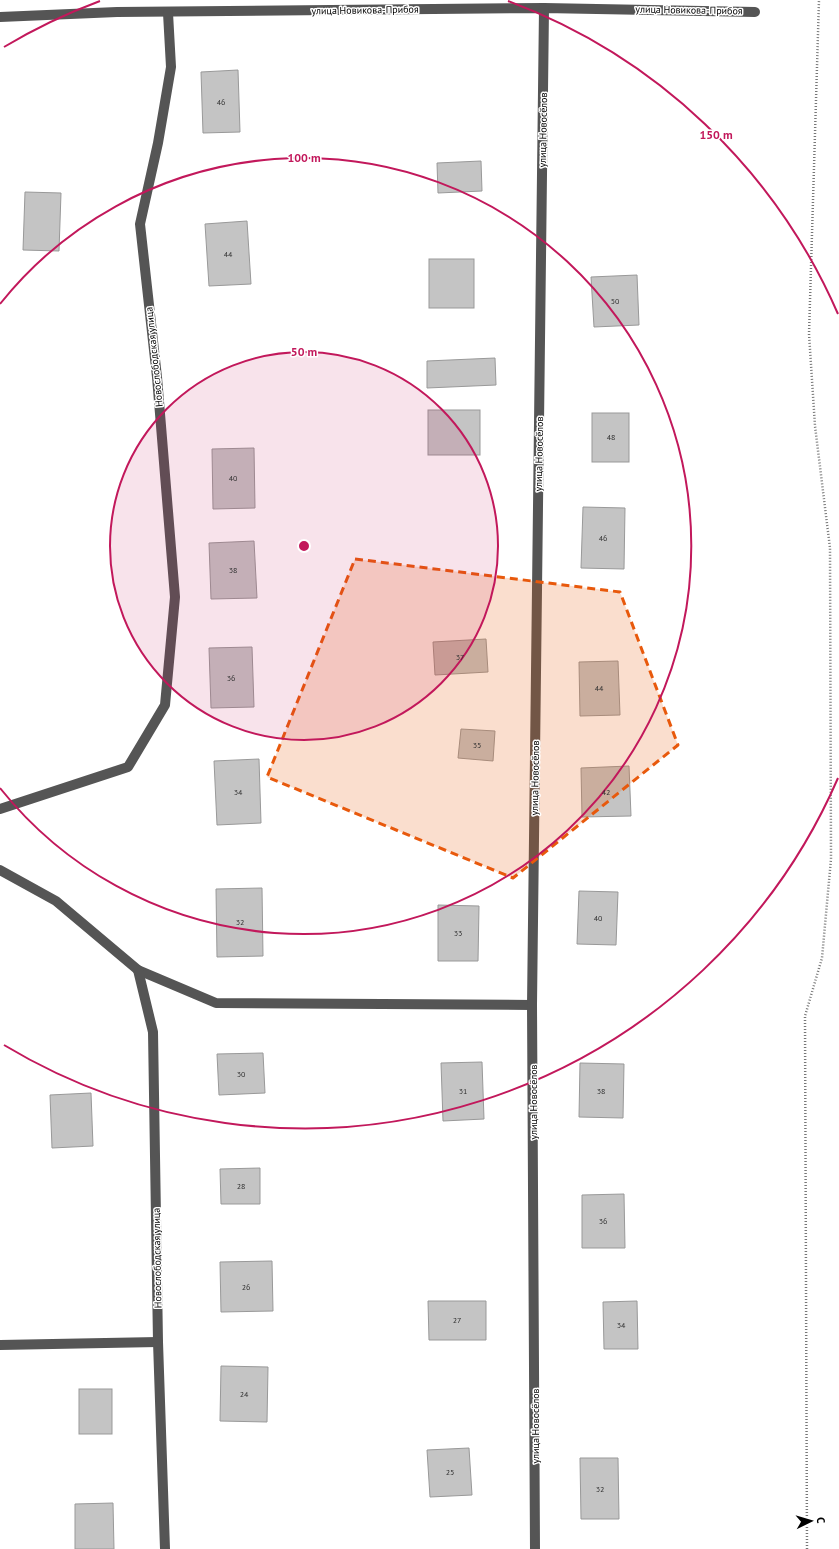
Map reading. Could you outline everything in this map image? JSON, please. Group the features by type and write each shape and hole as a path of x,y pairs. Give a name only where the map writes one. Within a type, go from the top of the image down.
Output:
{"street":[{"name":"улица Новикова-Прибоя","path":"0,17 117,12 168,13 544,8 755,12"},
{"name":"улица Новосёлов","path":"535,1549 532,1005 544,8"},
{"name":"Новослободская улица","path":"0,809 128,766 165,705 175,597 157,377 140,224 158,143 171,68 168,13"},
{"path":"0,870 56,901 138,970 216,1003 532,1005"},
{"name":"Новослободская улица","path":"138,970 154,1032 158,1342 165,1549"},
{"path":"0,1345 158,1342"}],"path":[{"path":"807,1549 805,1016 822,958 831,859 830,548 815,426 809,334 819,0"}],"highlighted area":[{"path":"355,559 620,592 678,745 513,878 267,777"}],"building":[{"path":"238,70 240,132 203,133 201,72"},
{"path":"481,161 482,191 438,193 437,163"},
{"path":"25,192 61,193 59,251 23,250"},
{"path":"247,221 251,284 209,286 205,224"},
{"path":"429,259 474,259 474,308 429,308"},
{"path":"637,275 639,325 594,327 591,277"},
{"path":"495,358 496,385 427,388 427,361"},
{"path":"428,410 480,410 480,455 428,455"},
{"path":"592,413 629,413 629,462 592,462"},
{"path":"254,448 255,508 213,509 212,449"},
{"path":"583,507 625,508 624,569 581,568"},
{"path":"254,541 257,598 211,599 209,543"},
{"path":"486,639 488,672 435,675 433,642"},
{"path":"252,647 254,707 211,708 209,648"},
{"path":"618,661 620,715 580,716 579,662"},
{"path":"461,729 495,731 493,761 458,758"},
{"path":"259,759 261,823 217,825 214,761"},
{"path":"629,766 631,816 582,817 581,768"},
{"path":"262,888 263,956 217,957 216,889"},
{"path":"579,891 618,892 616,945 577,944"},
{"path":"438,905 479,906 478,961 438,961"},
{"path":"263,1053 265,1093 219,1095 217,1054"},
{"path":"482,1062 484,1119 443,1121 441,1063"},
{"path":"580,1063 624,1064 623,1118 579,1117"},
{"path":"91,1093 93,1146 52,1148 50,1095"},
{"path":"260,1168 260,1204 221,1204 220,1169"},
{"path":"624,1194 625,1248 582,1248 582,1195"},
{"path":"272,1261 273,1311 221,1312 220,1262"},
{"path":"428,1301 486,1301 486,1340 429,1340"},
{"path":"637,1301 638,1349 604,1349 603,1302"},
{"path":"221,1366 268,1367 267,1422 220,1421"},
{"path":"79,1389 112,1389 112,1434 79,1434"},
{"path":"469,1448 472,1495 430,1497 427,1450"},
{"path":"580,1458 618,1458 619,1519 581,1519"},
{"path":"113,1503 114,1549 75,1549 75,1504"}]}
